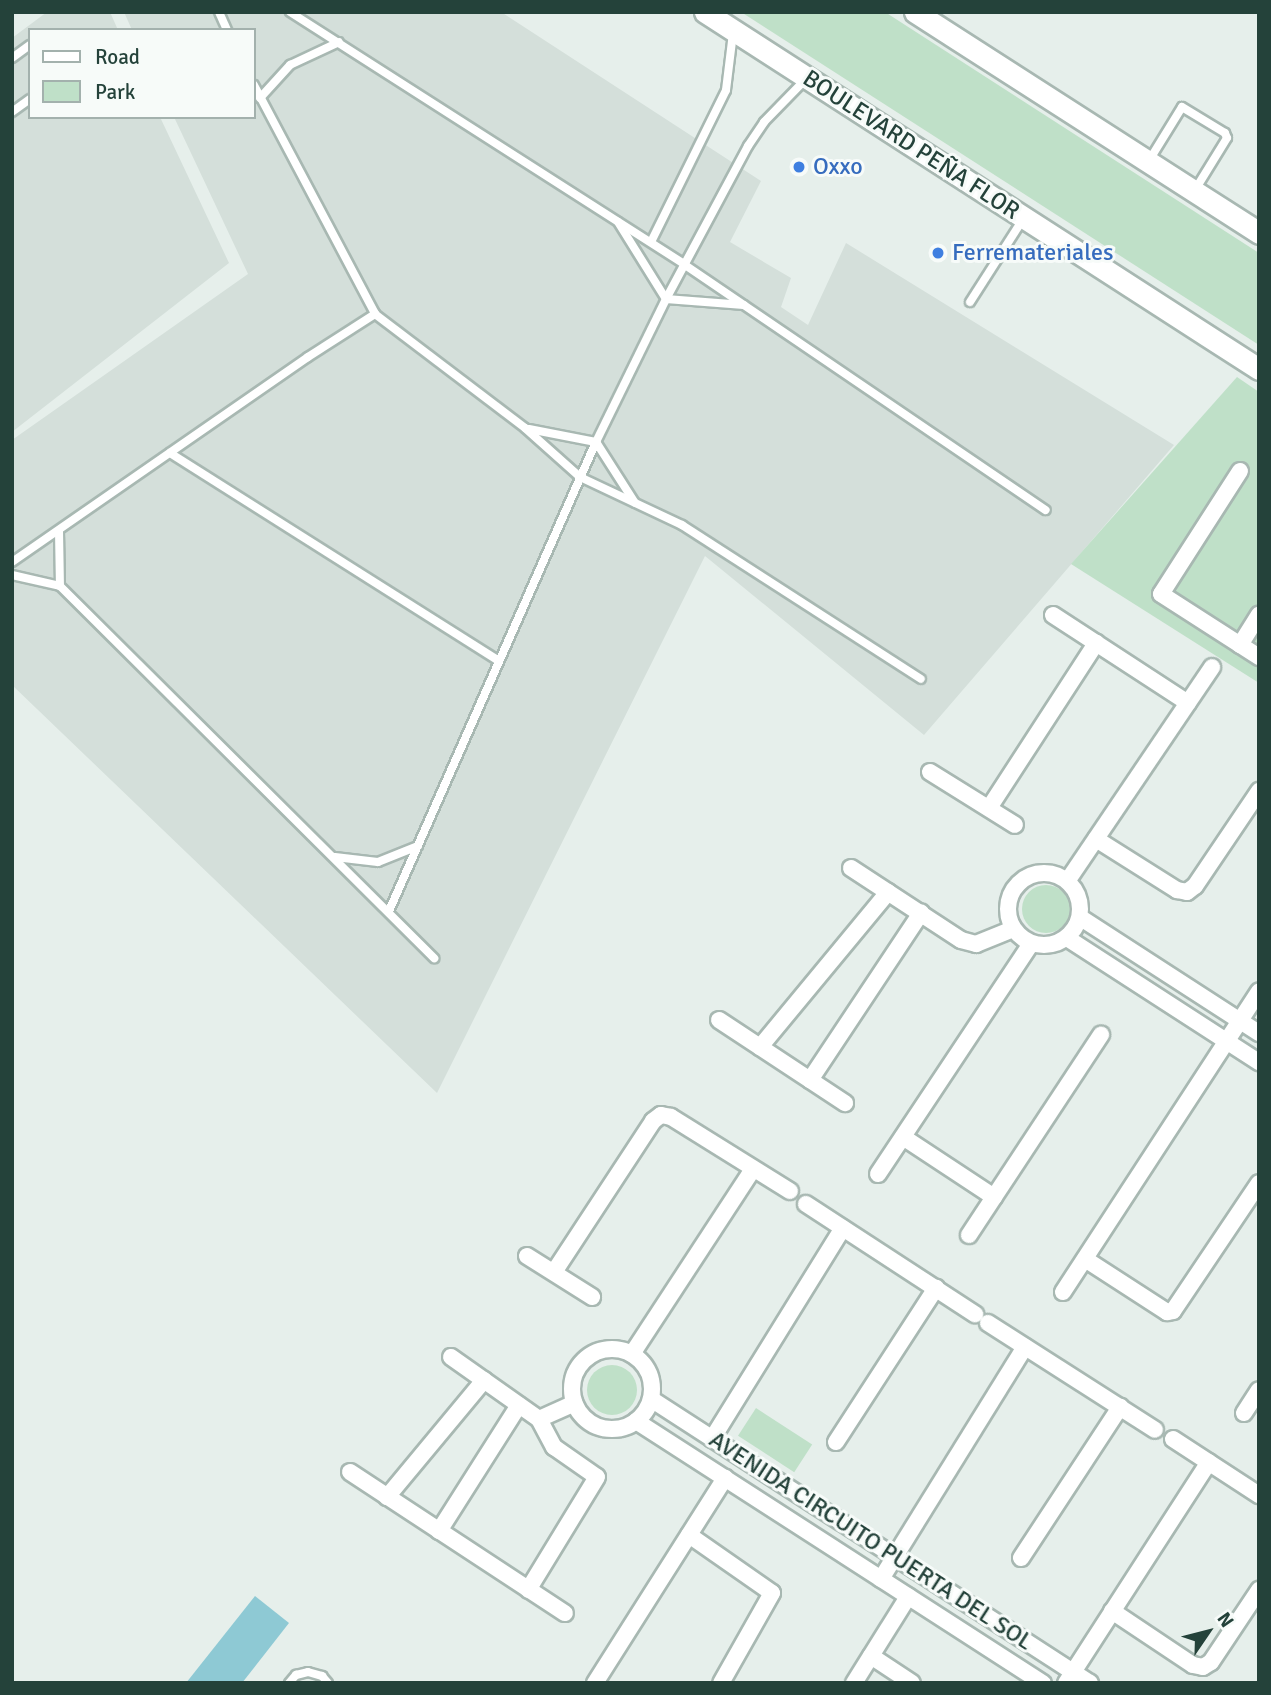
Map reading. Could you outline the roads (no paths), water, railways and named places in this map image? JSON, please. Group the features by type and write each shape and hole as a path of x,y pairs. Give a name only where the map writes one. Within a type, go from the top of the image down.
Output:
{"main road":[{"name":"BOULEVARD PEÑA FLOR","path":"705,12 1259,369"},
{"path":"915,12 1259,233"}],"street":[{"path":"1240,471 1161,594 1259,657"},
{"path":"1240,645 1259,614"},
{"path":"1053,615 1188,703"},
{"path":"989,808 1096,643"},
{"path":"1068,880 1212,667"},
{"path":"930,772 1015,825"},
{"path":"1096,839 1177,890 1187,892 1195,886 1259,791"},
{"path":"851,868 961,940 976,944 1013,929"},
{"path":"1035,873 1052,873 1068,880 1080,898 1081,918 1067,938 1050,946 1031,944 1013,929 1008,913 1010,895 1020,881 1035,873"},
{"path":"760,1047 888,892"},
{"path":"810,1080 921,914"},
{"path":"1081,918 1259,1033"},
{"path":"1067,938 1259,1062"},
{"path":"878,1174 1031,944"},
{"path":"1063,1292 1259,991"},
{"path":"719,1020 845,1103"},
{"path":"969,1235 1101,1035"},
{"path":"554,1272 656,1117 671,1117 790,1191"},
{"path":"902,1137 994,1197"},
{"path":"632,1354 753,1168"},
{"path":"1085,1259 1167,1312 1173,1311 1259,1183"},
{"path":"806,1204 1155,1430"},
{"path":"712,1439 843,1228"},
{"path":"527,1256 592,1297"},
{"path":"836,1441 936,1289"},
{"path":"881,1579 1025,1347"},
{"path":"607,1349 632,1354 649,1373 651,1399 636,1422 611,1429 586,1419 575,1403 572,1384 583,1360 607,1349"},
{"path":"452,1357 539,1419 554,1447 597,1477 528,1590"},
{"path":"387,1497 484,1380"},
{"path":"1244,1413 1259,1390"},
{"name":"AVENIDA CIRCUITO PUERTA DEL SOL","path":"651,1399 894,1556 1069,1677 1090,1683"},
{"path":"539,1419 575,1403"},
{"path":"439,1531 519,1405"},
{"path":"1021,1558 1120,1407"},
{"name":"AVENIDA CIRCUITO PUERTA DEL SOL","path":"636,1422 1043,1683"},
{"path":"1173,1439 1259,1495"},
{"path":"1069,1677 1209,1462"},
{"path":"350,1472 565,1614"},
{"path":"595,1683 725,1478"},
{"path":"689,1535 772,1593 721,1683"},
{"path":"1112,1611 1193,1665 1203,1667 1211,1662 1259,1590"},
{"path":"854,1683 908,1597"},
{"path":"871,1656 912,1683"}],"lane":[{"path":"219,12 227,28"},
{"path":"290,12 651,242 1046,510"},
{"path":"651,242 726,90 733,30"},
{"path":"260,98 290,65 339,43"},
{"path":"12,58 28,46"},
{"path":"390,911 580,477 666,299 748,146 764,122 807,78"},
{"path":"256,89 375,314 525,428 580,477 682,525 921,679"},
{"path":"12,112 28,100"},
{"path":"1148,162 1180,108 1184,107 1225,133 1227,138 1195,192"},
{"path":"971,302 1024,218"},
{"path":"616,219 666,299"},
{"path":"666,299 747,306"},
{"path":"12,562 308,357 375,314"},
{"path":"525,428 596,442 635,503"},
{"path":"170,453 499,661"},
{"path":"59,531 60,586"},
{"path":"12,575 60,586 390,911 434,958"},
{"path":"335,857 378,862 418,846"},
{"path":"289,1683 296,1675 308,1672 321,1676 328,1683"}],"water":[{"path":"255,1596 289,1623 242,1683 186,1683"}],"place":[{"name":"Oxxo","path":"799,167"},
{"name":"Ferremateriales","path":"938,253"}]}
